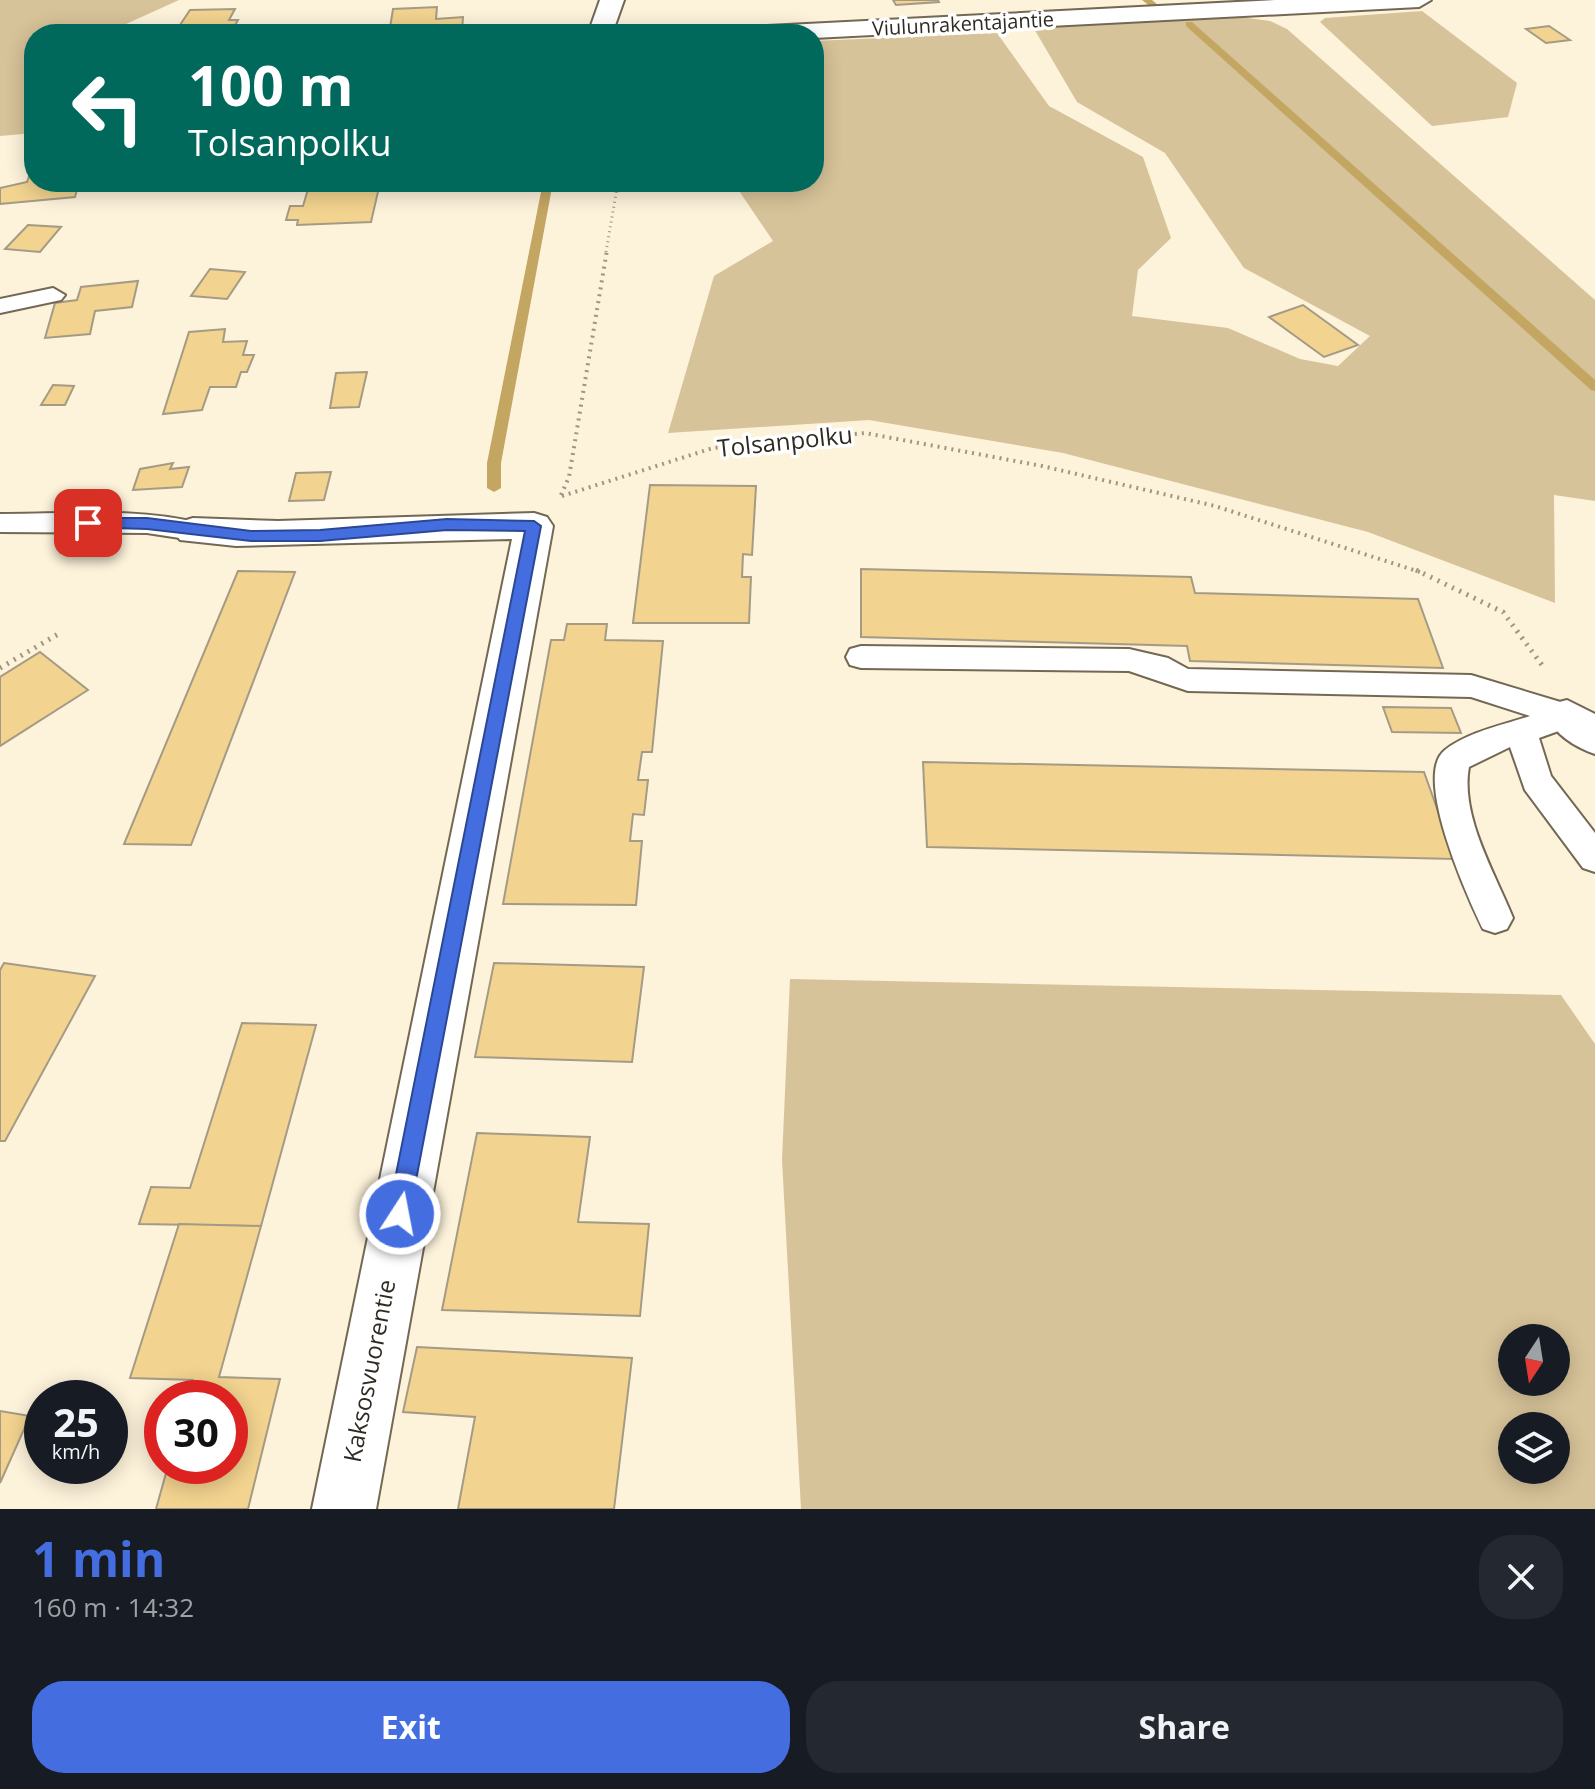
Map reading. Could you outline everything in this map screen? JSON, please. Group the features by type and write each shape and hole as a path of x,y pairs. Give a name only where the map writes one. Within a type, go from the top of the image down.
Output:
{"street":[{"path":"604,24 612,0"},
{"name":"Viulunrakentajantie","path":"824,30 1419,0"},
{"path":"193,531 320,536 447,525 547,511"},
{"name":"Kaksosvuorentie","path":"344,1509 547,511"}],"lane":[{"path":"0,306 53,295"},
{"path":"0,523 147,524 193,531"},
{"path":"861,657 1129,660 1157,666 1172,676 1188,680 1471,686 1581,727"},
{"path":"1495,918 1460,828 1449,786 1454,760 1487,743 1522,732 1581,727"},
{"path":"1522,732 1536,781 1595,858"}],"path":[{"path":"547,511 569,477 616,192"},
{"name":"Tolsanpolku","path":"547,511 713,448 865,433 1042,466 1215,506 1407,566 1503,612 1542,664 1581,727"},
{"path":"0,668 60,633"}],"shaded area":[{"path":"0,0 179,0 126,24 24,24 24,134 0,136"},
{"path":"1422,11 1517,83 1508,117 1432,126 1320,22 1325,18"},
{"path":"1233,16 1270,21 1287,29 1595,300 1595,501 1554,495 1555,603 1368,532 1063,453 869,420 668,433 714,276 773,241 740,192 824,192 824,41 997,33 1049,106 1143,157 1171,238 1138,270 1132,316 1228,328 1300,359 1338,366 1370,336 1244,268 1165,153 1077,102 1033,27"},
{"path":"790,979 1561,995 1595,1044 1595,1509 801,1509 782,1160"}],"building":[{"path":"893,0 938,0 939,2 896,5"},
{"path":"437,7 436,19 463,17 463,24 391,24 393,9"},
{"path":"235,9 229,20 238,20 236,24 181,24 190,10"},
{"path":"1549,26 1570,40 1546,43 1526,29"},
{"path":"24,183 24,192 76,192 75,197 0,204 0,188"},
{"path":"307,192 378,192 371,222 297,225 298,220 286,220 290,206 303,206"},
{"path":"28,225 61,227 40,252 5,249"},
{"path":"210,269 245,272 227,299 191,296"},
{"path":"138,281 132,307 95,311 90,334 45,338 55,303 77,300 81,287"},
{"path":"1303,305 1358,345 1324,357 1269,317"},
{"path":"225,329 223,342 247,341 243,355 254,355 247,372 241,372 236,387 210,387 202,410 163,414 189,332"},
{"path":"367,372 359,407 330,408 336,373"},
{"path":"53,385 74,386 65,405 41,405"},
{"path":"173,463 170,469 189,467 182,487 133,490 140,469"},
{"path":"331,472 324,500 289,501 296,473"},
{"path":"650,485 756,486 752,555 743,554 742,577 751,577 749,623 633,623"},
{"path":"861,569 1191,577 1195,593 1418,599 1443,668 1190,661 1187,646 861,637"},
{"path":"238,571 295,572 191,845 124,844"},
{"path":"567,624 607,624 605,640 663,641 652,752 642,752 638,780 648,780 644,815 633,814 630,841 642,841 636,905 503,904 551,640 564,640"},
{"path":"40,652 88,690 0,746 0,677"},
{"path":"1383,707 1451,708 1461,733 1392,732"},
{"path":"923,762 1424,772 1455,859 927,847"},
{"path":"4,963 95,976 5,1141 0,1141 0,970"},
{"path":"494,963 644,967 632,1062 475,1057"},
{"path":"242,1023 316,1025 261,1226 139,1224 151,1187 190,1188"},
{"path":"477,1133 590,1137 578,1222 649,1224 640,1316 442,1310"},
{"path":"179,1224 261,1226 219,1377 280,1379 248,1509 156,1509 163,1484 248,1484 248,1380 130,1378"},
{"path":"417,1347 632,1358 614,1509 458,1509 475,1417 403,1412"},
{"path":"0,1411 24,1415 24,1429 0,1483"}],"waterway":[{"path":"1146,0 1154,5"},
{"path":"1189,24 1595,387"},
{"path":"494,488 494,463 546,192"}],"route":[{"path":"88,523 147,524 251,536 320,536 447,525 534,526 400,1214"}]}
